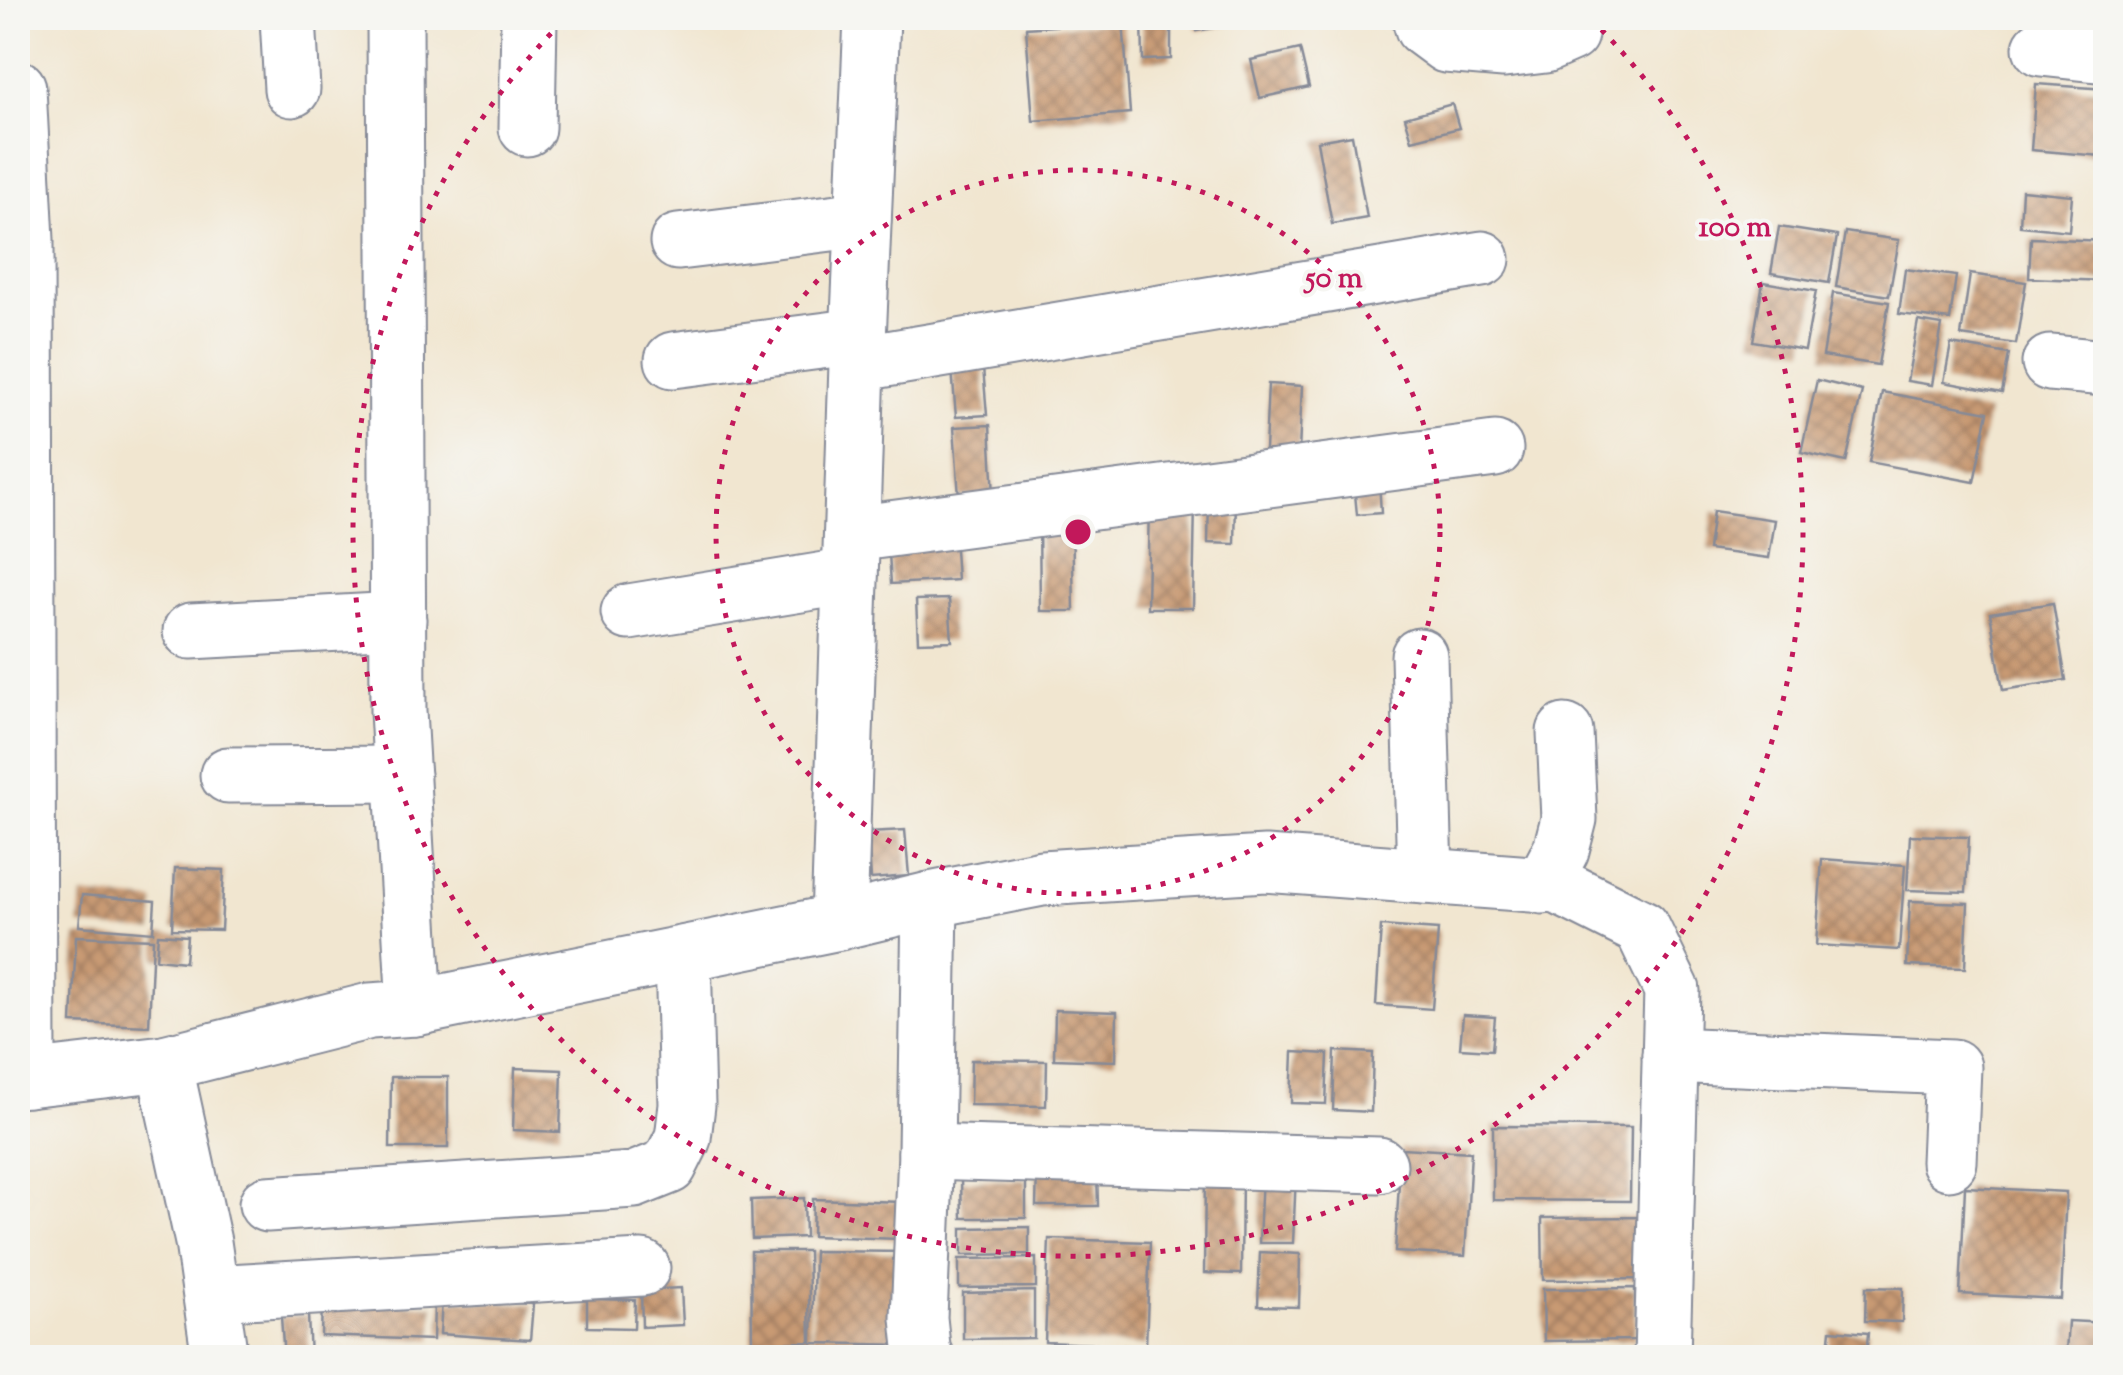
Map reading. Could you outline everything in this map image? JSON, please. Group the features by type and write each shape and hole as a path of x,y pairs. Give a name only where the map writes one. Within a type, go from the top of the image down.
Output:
{"street":[{"path":"288,18 292,88"},
{"path":"395,18 398,711 415,1008"},
{"path":"527,128 529,18"},
{"path":"839,922 872,18"},
{"path":"1420,18 1423,28 1446,45 1504,50 1545,45 1570,34 1570,18"},
{"path":"2042,48 2106,54"},
{"path":"18,88 26,240 22,1080 164,1063 370,1011 415,1008 1042,878 1265,864 1558,886 1642,928 1672,990 1662,1358"},
{"path":"678,242 863,218"},
{"path":"673,360 858,350 1482,260"},
{"path":"2050,363 2106,368"},
{"path":"629,612 851,555 1496,448"},
{"path":"191,631 398,620"},
{"path":"1420,656 1425,876"},
{"path":"1542,886 1561,850 1568,819 1566,732"},
{"path":"228,775 402,774"},
{"path":"926,1358 919,1318 930,900"},
{"path":"267,1204 634,1180 669,1166 684,1138 687,1105 682,954"},
{"path":"1670,1055 1953,1067 1949,1162"},
{"path":"164,1063 204,1242 220,1358"},
{"path":"926,1152 1378,1165"},
{"path":"210,1293 642,1268"}],"building":[{"path":"1142,18 1171,18 1171,59 1143,60"},
{"path":"1194,18 1243,18 1244,22 1197,31"},
{"path":"2052,18 2092,18 2091,36 2051,33"},
{"path":"1123,21 1130,113 1033,121 1026,28"},
{"path":"1300,49 1309,87 1260,98 1251,60"},
{"path":"2036,84 2106,89 2101,156 2031,150"},
{"path":"1452,104 1459,128 1412,140 1405,117"},
{"path":"1352,135 1367,218 1332,224 1317,141"},
{"path":"2022,190 2072,195 2069,231 2020,226"},
{"path":"1779,227 1837,236 1829,283 1771,273"},
{"path":"1845,232 1899,240 1889,296 1836,287"},
{"path":"2031,238 2106,241 2106,281 2029,278"},
{"path":"1905,269 1956,276 1950,320 1899,314"},
{"path":"1970,274 2026,282 2016,344 1961,336"},
{"path":"1763,282 1816,291 1805,350 1753,341"},
{"path":"1833,293 1889,302 1878,365 1823,356"},
{"path":"1918,321 1942,325 1932,385 1907,381"},
{"path":"1951,344 2009,354 2002,393 1944,382"},
{"path":"982,356 987,415 956,417 951,357"},
{"path":"1817,380 1862,391 1846,462 1801,452"},
{"path":"1268,384 1302,386 1299,452 1265,450"},
{"path":"1882,392 1988,412 1974,482 1869,462"},
{"path":"990,425 994,496 959,497 954,427"},
{"path":"1379,481 1381,513 1357,515 1354,483"},
{"path":"1209,499 1236,500 1235,544 1208,543"},
{"path":"1149,500 1195,501 1193,608 1147,608"},
{"path":"1713,511 1775,520 1769,558 1708,550"},
{"path":"1072,518 1074,611 1040,611 1039,519"},
{"path":"954,534 957,580 891,584 888,538"},
{"path":"949,599 952,641 918,642 916,600"},
{"path":"2106,599 2106,645 2103,645 2097,600"},
{"path":"2053,603 2066,680 2003,690 1990,613"},
{"path":"905,830 909,876 871,879 868,832"},
{"path":"1910,835 1969,837 1966,892 1907,890"},
{"path":"1822,859 1905,865 1899,950 1816,945"},
{"path":"175,868 224,870 221,930 172,929"},
{"path":"82,895 155,901 153,932 79,926"},
{"path":"1910,901 1968,903 1965,968 1907,966"},
{"path":"1381,926 1438,930 1432,1009 1376,1005"},
{"path":"158,934 187,936 185,962 156,959"},
{"path":"76,936 153,939 149,1026 72,1023"},
{"path":"1055,1010 1117,1012 1116,1061 1054,1059"},
{"path":"1463,1015 1495,1017 1492,1050 1460,1048"},
{"path":"1335,1051 1373,1053 1371,1112 1333,1110"},
{"path":"1293,1052 1328,1054 1326,1104 1291,1103"},
{"path":"971,1060 1047,1061 1046,1106 970,1105"},
{"path":"515,1068 562,1070 560,1132 513,1130"},
{"path":"391,1077 448,1077 448,1148 390,1148"},
{"path":"1493,1126 1631,1127 1630,1201 1493,1200"},
{"path":"1401,1148 1471,1152 1465,1256 1395,1252"},
{"path":"1097,1170 1098,1206 1036,1206 1037,1171"},
{"path":"1205,1171 1242,1172 1241,1274 1204,1273"},
{"path":"1262,1173 1296,1174 1293,1243 1259,1243"},
{"path":"961,1180 1026,1180 1026,1218 962,1218"},
{"path":"1965,1187 2066,1192 2061,1299 1960,1294"},
{"path":"804,1198 805,1237 752,1239 751,1200"},
{"path":"813,1199 901,1202 900,1239 812,1236"},
{"path":"1648,1217 1649,1279 1543,1280 1542,1218"},
{"path":"1029,1227 1029,1254 962,1255 962,1228"},
{"path":"1049,1239 1150,1242 1146,1346 1045,1342"},
{"path":"751,1251 808,1251 810,1342 752,1343"},
{"path":"814,1251 910,1252 909,1345 812,1343"},
{"path":"1260,1252 1300,1254 1299,1307 1258,1306"},
{"path":"1036,1258 1036,1287 959,1288 959,1259"},
{"path":"1866,1287 1903,1288 1902,1322 1865,1321"},
{"path":"681,1288 683,1325 642,1327 641,1290"},
{"path":"1635,1288 1635,1340 1544,1341 1543,1289"},
{"path":"1034,1291 1034,1338 963,1339 963,1293"},
{"path":"442,1299 533,1304 530,1340 440,1334"},
{"path":"587,1299 635,1300 634,1328 587,1327"},
{"path":"322,1301 434,1305 433,1340 321,1336"},
{"path":"308,1315 310,1358 284,1358 281,1317"},
{"path":"2068,1321 2106,1323 2106,1355 2066,1352"},
{"path":"1831,1330 1868,1333 1866,1358 1828,1358"},
{"path":"804,1351 903,1352 903,1358 804,1358"}]}
